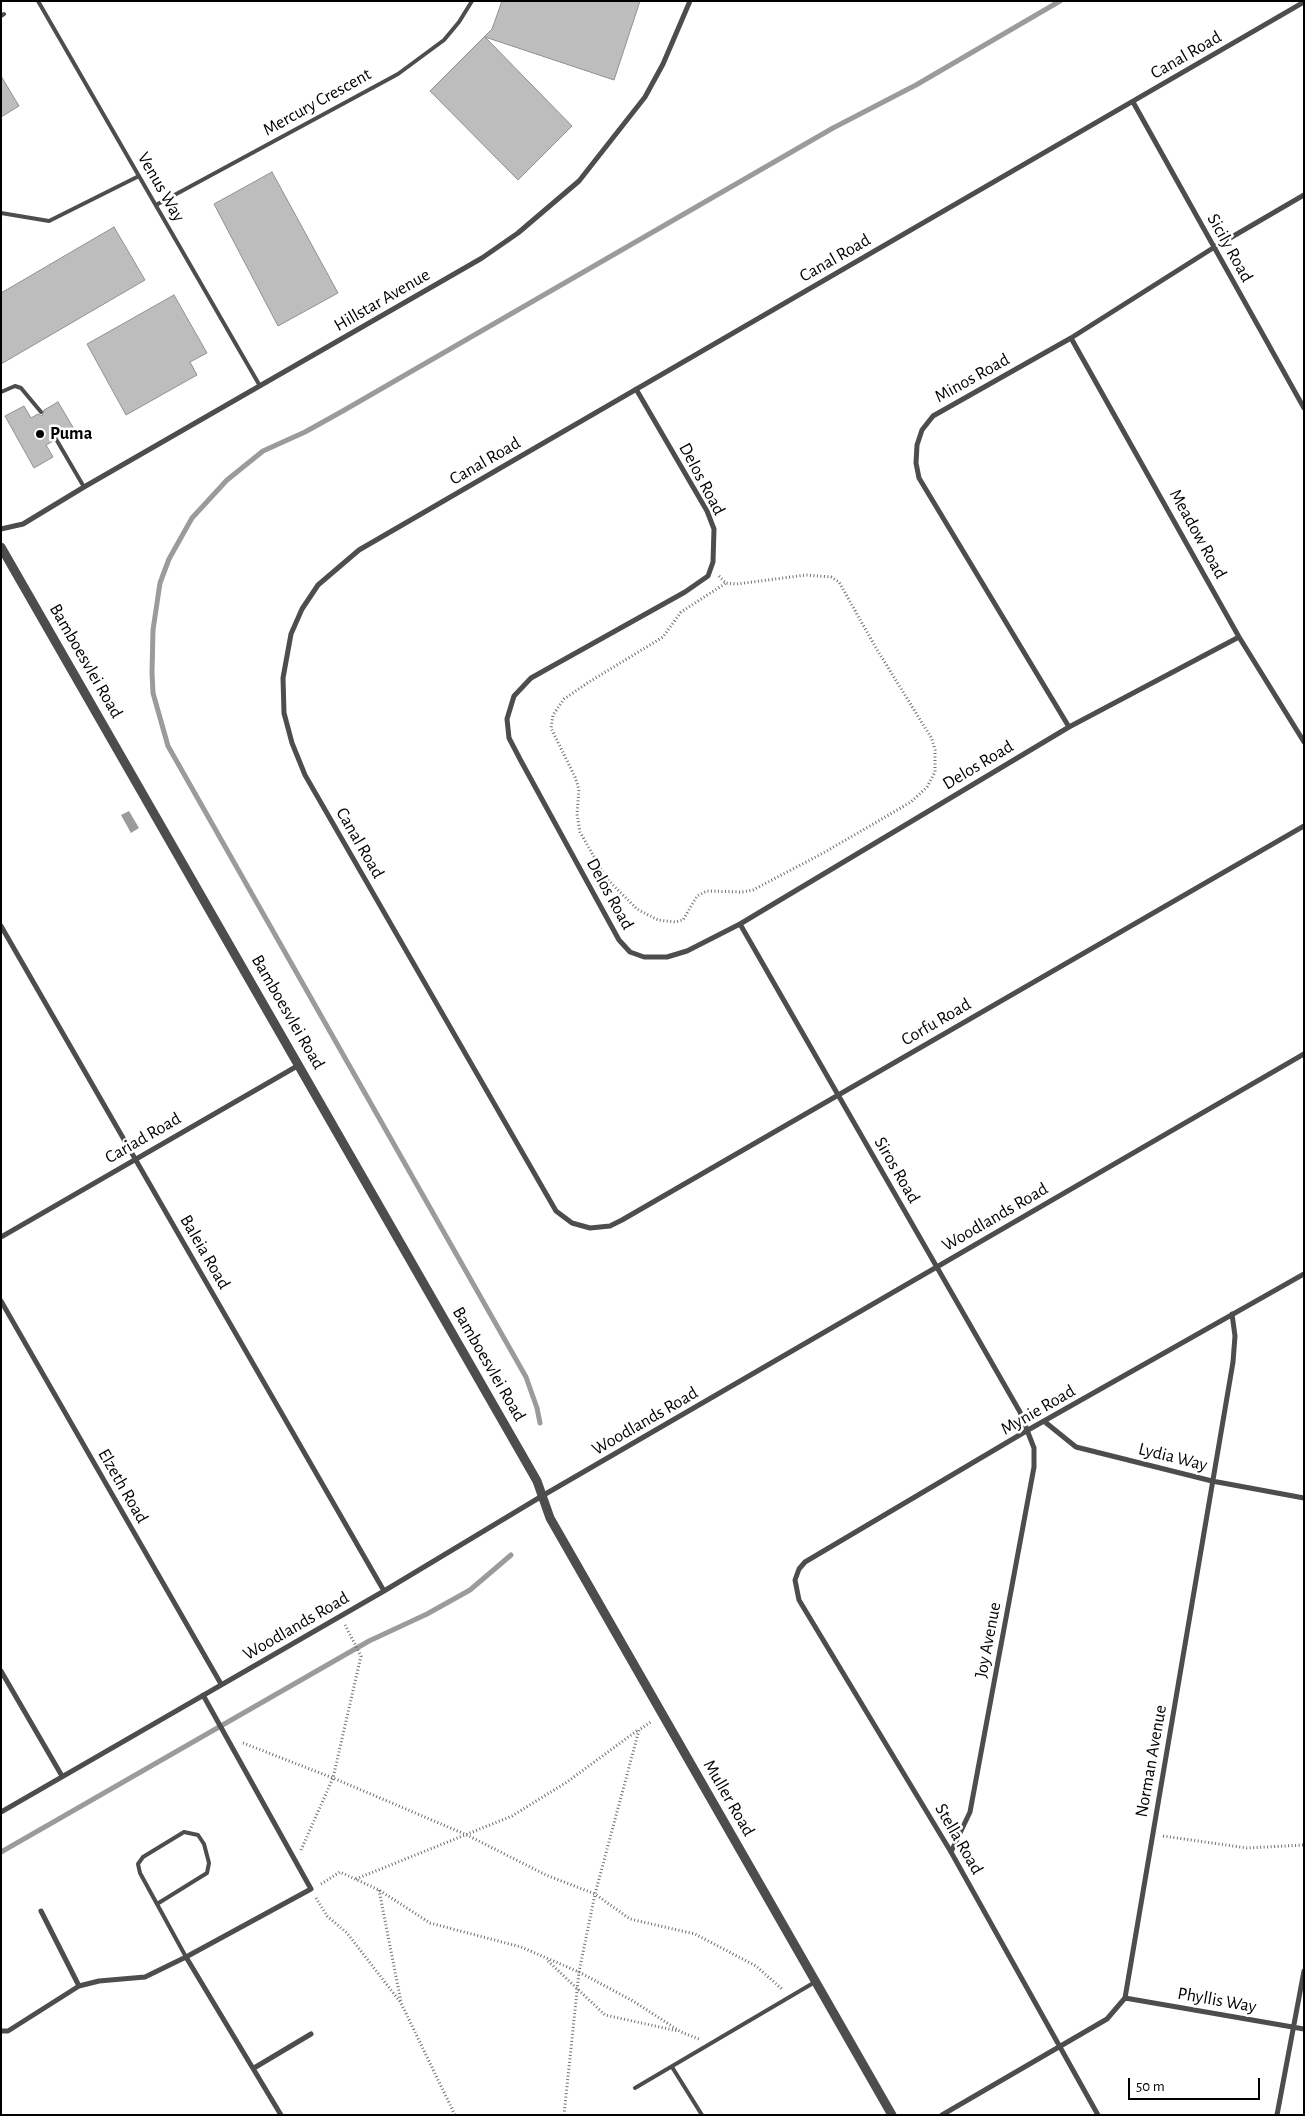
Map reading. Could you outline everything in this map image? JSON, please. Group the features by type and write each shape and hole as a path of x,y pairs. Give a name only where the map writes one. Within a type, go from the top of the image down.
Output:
{"street":[{"name":"Hillstar Avenue","path":"1,529 23,524 482,258 550,206 578,181 645,97 663,64 690,1"},
{"name":"Canal Road","path":"579,1225 556,1211 305,775 292,744 284,713 283,678 291,634 302,610 318,585 340,564 374,540 1304,2"},
{"name":"Sicily Road","path":"1133,102 1304,408"},
{"name":"Minos Road","path":"1069,727 919,478 916,463 917,445 922,430 933,416 1071,338 1213,248 1304,195"},
{"name":"Meadow Road","path":"1071,338 1239,637 1304,742"},
{"name":"Delos Road","path":"636,390 706,511 714,529 715,545 708,576 685,592 531,678 514,696 507,719 509,738 521,761 619,940 630,952 644,957 667,958 688,951 740,924 1069,727 1239,637"},
{"name":"Bamboesvlei Road","path":"1,547 537,1481 542,1496"},
{"name":"Corfu Road","path":"579,1225 600,1228 622,1220 1304,826"},
{"name":"Siros Road","path":"740,924 937,1266 1020,1412 1028,1430"},
{"name":"Baleia Road","path":"1,926 384,1591"},
{"name":"Woodlands Road","path":"1,1812 384,1591 542,1496 1304,1054"},
{"name":"Cariad Road","path":"1,1237 299,1065"},
{"name":"Mynie Road","path":"795,1580 799,1569 805,1562 1028,1430 1304,1274"},
{"name":"Elzeth Road","path":"1,1301 221,1684"},
{"name":"Norman Avenue","path":"1125,1998 1233,1362 1235,1336 1232,1314"},
{"name":"Lydia Way","path":"1045,1422 1076,1447 1212,1481 1304,1498"},
{"name":"Joy Avenue","path":"951,1852 970,1812 1034,1467 1034,1448 1028,1430"},
{"name":"Muller Road","path":"542,1496 550,1518 892,2115"},
{"name":"Stella Road","path":"795,1580 800,1600 951,1852 1098,2115"},
{"path":"1,1671 62,1776"},
{"path":"1,2031 8,2031 79,1986 99,1981 145,1977 311,1890 203,1695"},
{"path":"41,1911 79,1986"},
{"path":"186,1957 282,2115"},
{"path":"1277,2115 1304,1972"},
{"path":"942,2115 1107,2019 1125,1998"},
{"name":"Phyllis Way","path":"1125,1998 1304,2029"},
{"path":"254,2068 310,2034"}],"lane":[{"name":"Venus Way","path":"38,1 260,386"},
{"name":"Mercury Crescent","path":"156,205 398,74 444,40 459,22 472,1"},
{"path":"1,213 49,221 139,176"},
{"path":"1,392 15,386 21,388 41,412"},
{"path":"56,439 84,487"},
{"path":"157,1904 207,1873 209,1863 204,1844 198,1835 184,1832 144,1857 138,1864 140,1873 186,1957"},
{"path":"635,2088 815,1982"},
{"path":"672,2067 702,2115"}],"path":[{"path":"712,565 726,583 737,584 806,575 831,577 839,582 876,648 932,739 935,750 935,772 927,787 911,802 825,852 761,886 742,892 706,891 698,896 683,920 675,922 658,920 637,910 606,878 580,832 577,814 579,788 551,728 553,715 564,699 663,637 682,612 726,583"},
{"path":"296,1862 333,1778 361,1656 352,1638"},
{"path":"355,1879 512,1816 566,1782 662,1714"},
{"path":"564,2115 579,1972 595,1894 639,1730"},
{"path":"226,1737 333,1778 467,1834 546,1875 595,1894 630,1919 695,1934 756,1966 791,1997"},
{"path":"1152,1835 1247,1848 1304,1845"},
{"path":"455,2115 401,2003 347,1933 327,1916 311,1890 340,1872 379,1890 430,1923 521,1947 579,1972 634,2001 681,2032 711,2044"},
{"path":"379,1890 401,2003"},
{"path":"546,1958 605,2015 645,2026 681,2032"}],"shaded area":[{"path":"129,811 139,828 131,833 121,815"}],"building":[{"path":"502,1 640,1 614,80 485,37 572,126 518,180 430,91 492,29"},
{"path":"1,76 19,106 1,117"},
{"path":"272,172 338,293 278,326 214,204"},
{"path":"114,227 145,280 1,364 1,293"},
{"path":"174,295 207,353 190,362 197,375 126,415 87,344"},
{"name":"Puma","path":"58,402 74,429 59,437 54,436 53,441 46,445 53,457 34,468 5,416 24,406 31,418 38,414 42,416 44,410"}],"waterway":[{"path":"540,1423 526,1377 168,746 153,693 153,630 160,583 169,559 192,518 227,480 263,451 305,432 341,412 833,128 916,85 1060,1"},
{"path":"1,1852 369,1641 427,1614 470,1590 511,1555"}],"place":[{"name":"Puma","path":"40,434"}]}
